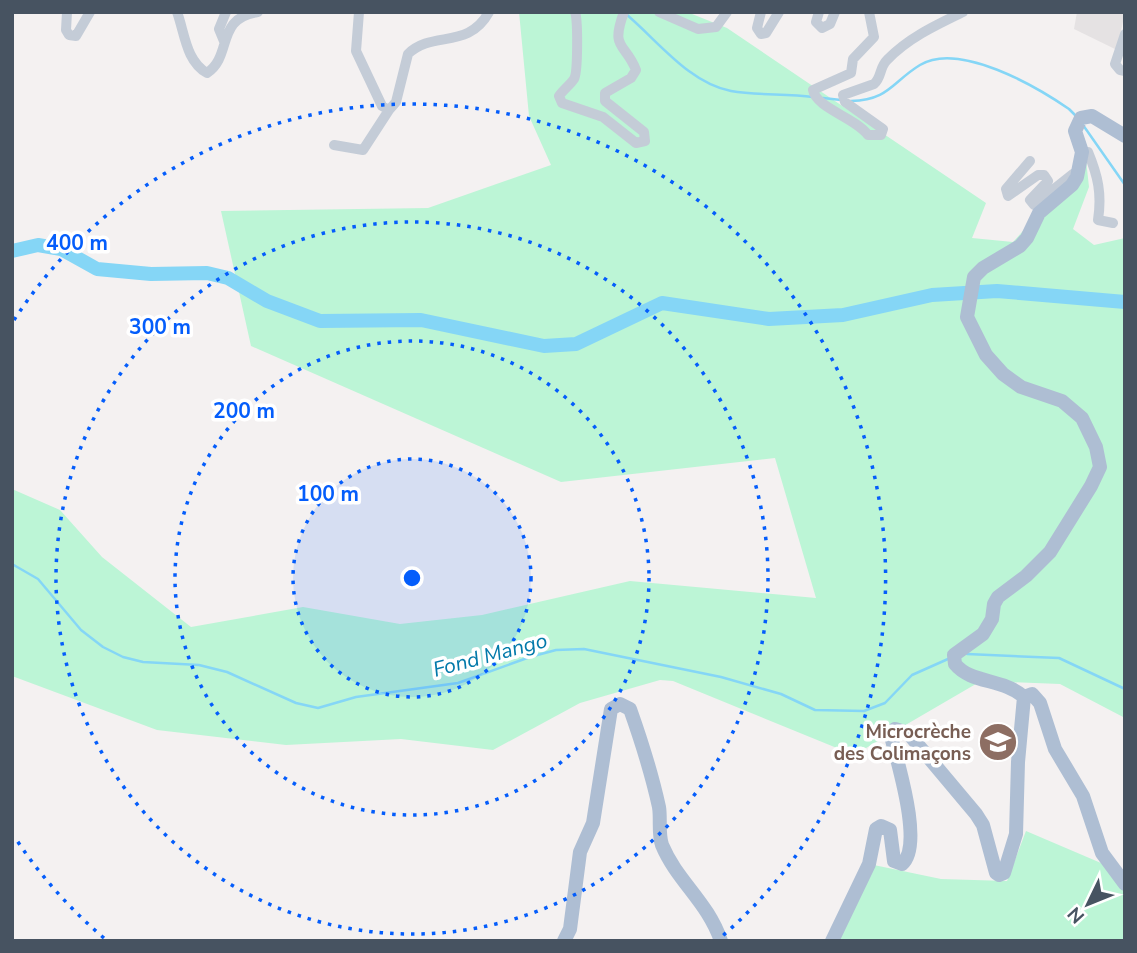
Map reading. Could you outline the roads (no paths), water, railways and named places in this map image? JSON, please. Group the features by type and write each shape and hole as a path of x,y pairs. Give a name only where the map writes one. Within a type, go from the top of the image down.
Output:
{"main road":[{"path":"1024,697 998,681 969,676 955,664 954,655 983,634 992,619 998,597 1026,576 1050,552 1100,467 1096,447 1082,418 1062,401 1021,387 1003,374 986,355 967,317 974,277 983,268 1020,246 1027,239 1039,213 1072,185 1077,177 1082,152 1075,131 1081,118 1093,116 1125,136"},
{"path":"1024,697 1032,694 1040,704 1055,749 1083,796 1100,849 1125,884"},
{"path":"832,941 869,864 876,829 881,826 890,830 894,861 902,864 909,854 910,831 906,798 891,736 895,729 908,733 976,814 983,825 996,873 1004,873 1016,834 1018,762 1024,697"},
{"path":"564,941 570,929 580,852 593,823 611,709 621,704 630,709 636,727 659,808 661,842 675,869 704,905 721,941"}],"street":[{"path":"67,12 66,30 69,35 76,36 90,12"},
{"path":"177,12 190,57 197,68 207,73 211,71 231,26 241,17 258,12"},
{"path":"224,41 219,29 226,12"},
{"path":"359,12 356,51 382,106 389,110"},
{"path":"334,145 363,150 396,102 408,54 426,44 465,36 477,29 489,12"},
{"path":"575,12 579,21 576,71 574,79 559,96 562,103 603,117 636,143 645,141 644,132 605,101 605,93 631,78 636,70 633,61 621,50 618,40 624,12"},
{"path":"659,12 704,30 716,27 727,12"},
{"path":"761,12 757,28 761,34 766,33 779,12"},
{"path":"819,12 816,22 822,28 830,24 835,12"},
{"path":"869,12 874,37 853,59 851,73 813,90 820,101 860,123 868,135 876,136 881,135 883,129 845,102 843,95 874,84 882,65 898,49 924,31 963,12"},
{"path":"1125,34 1115,64 1119,70 1125,71"},
{"path":"1082,152 1088,152 1098,180 1101,199 1098,220 1113,223"},
{"path":"1030,161 1006,190 1008,196 1038,175 1045,175 1048,181 1030,200 1034,205 1073,174 1077,177"}],"waterway":[{"path":"626,14 675,60 716,87 741,93 813,97"},
{"path":"851,101 882,94 920,65 936,59 955,59 976,63 1018,79 1038,89 1077,117"},
{"path":"823,98 841,100"},
{"path":"1083,125 1125,185"},
{"path":"12,251 38,245 61,249 97,269 151,274 207,273 228,278 267,301 320,321 421,320 544,346 576,344 662,303 769,319 843,315 932,295 997,291 1125,302"},
{"name":"Fond Mango","path":"12,564 38,579 81,630 103,647 123,657 143,662 199,665 227,672 296,703 318,708 356,697 458,683 530,657 556,650 584,649 721,677 781,694 815,710 864,711 885,703 912,675 948,659"},
{"name":"Fond Mango","path":"967,654 1059,658 1125,689"}],"place":[{"name":"Microcrèche des Colimaçons","path":"998,742"}]}
